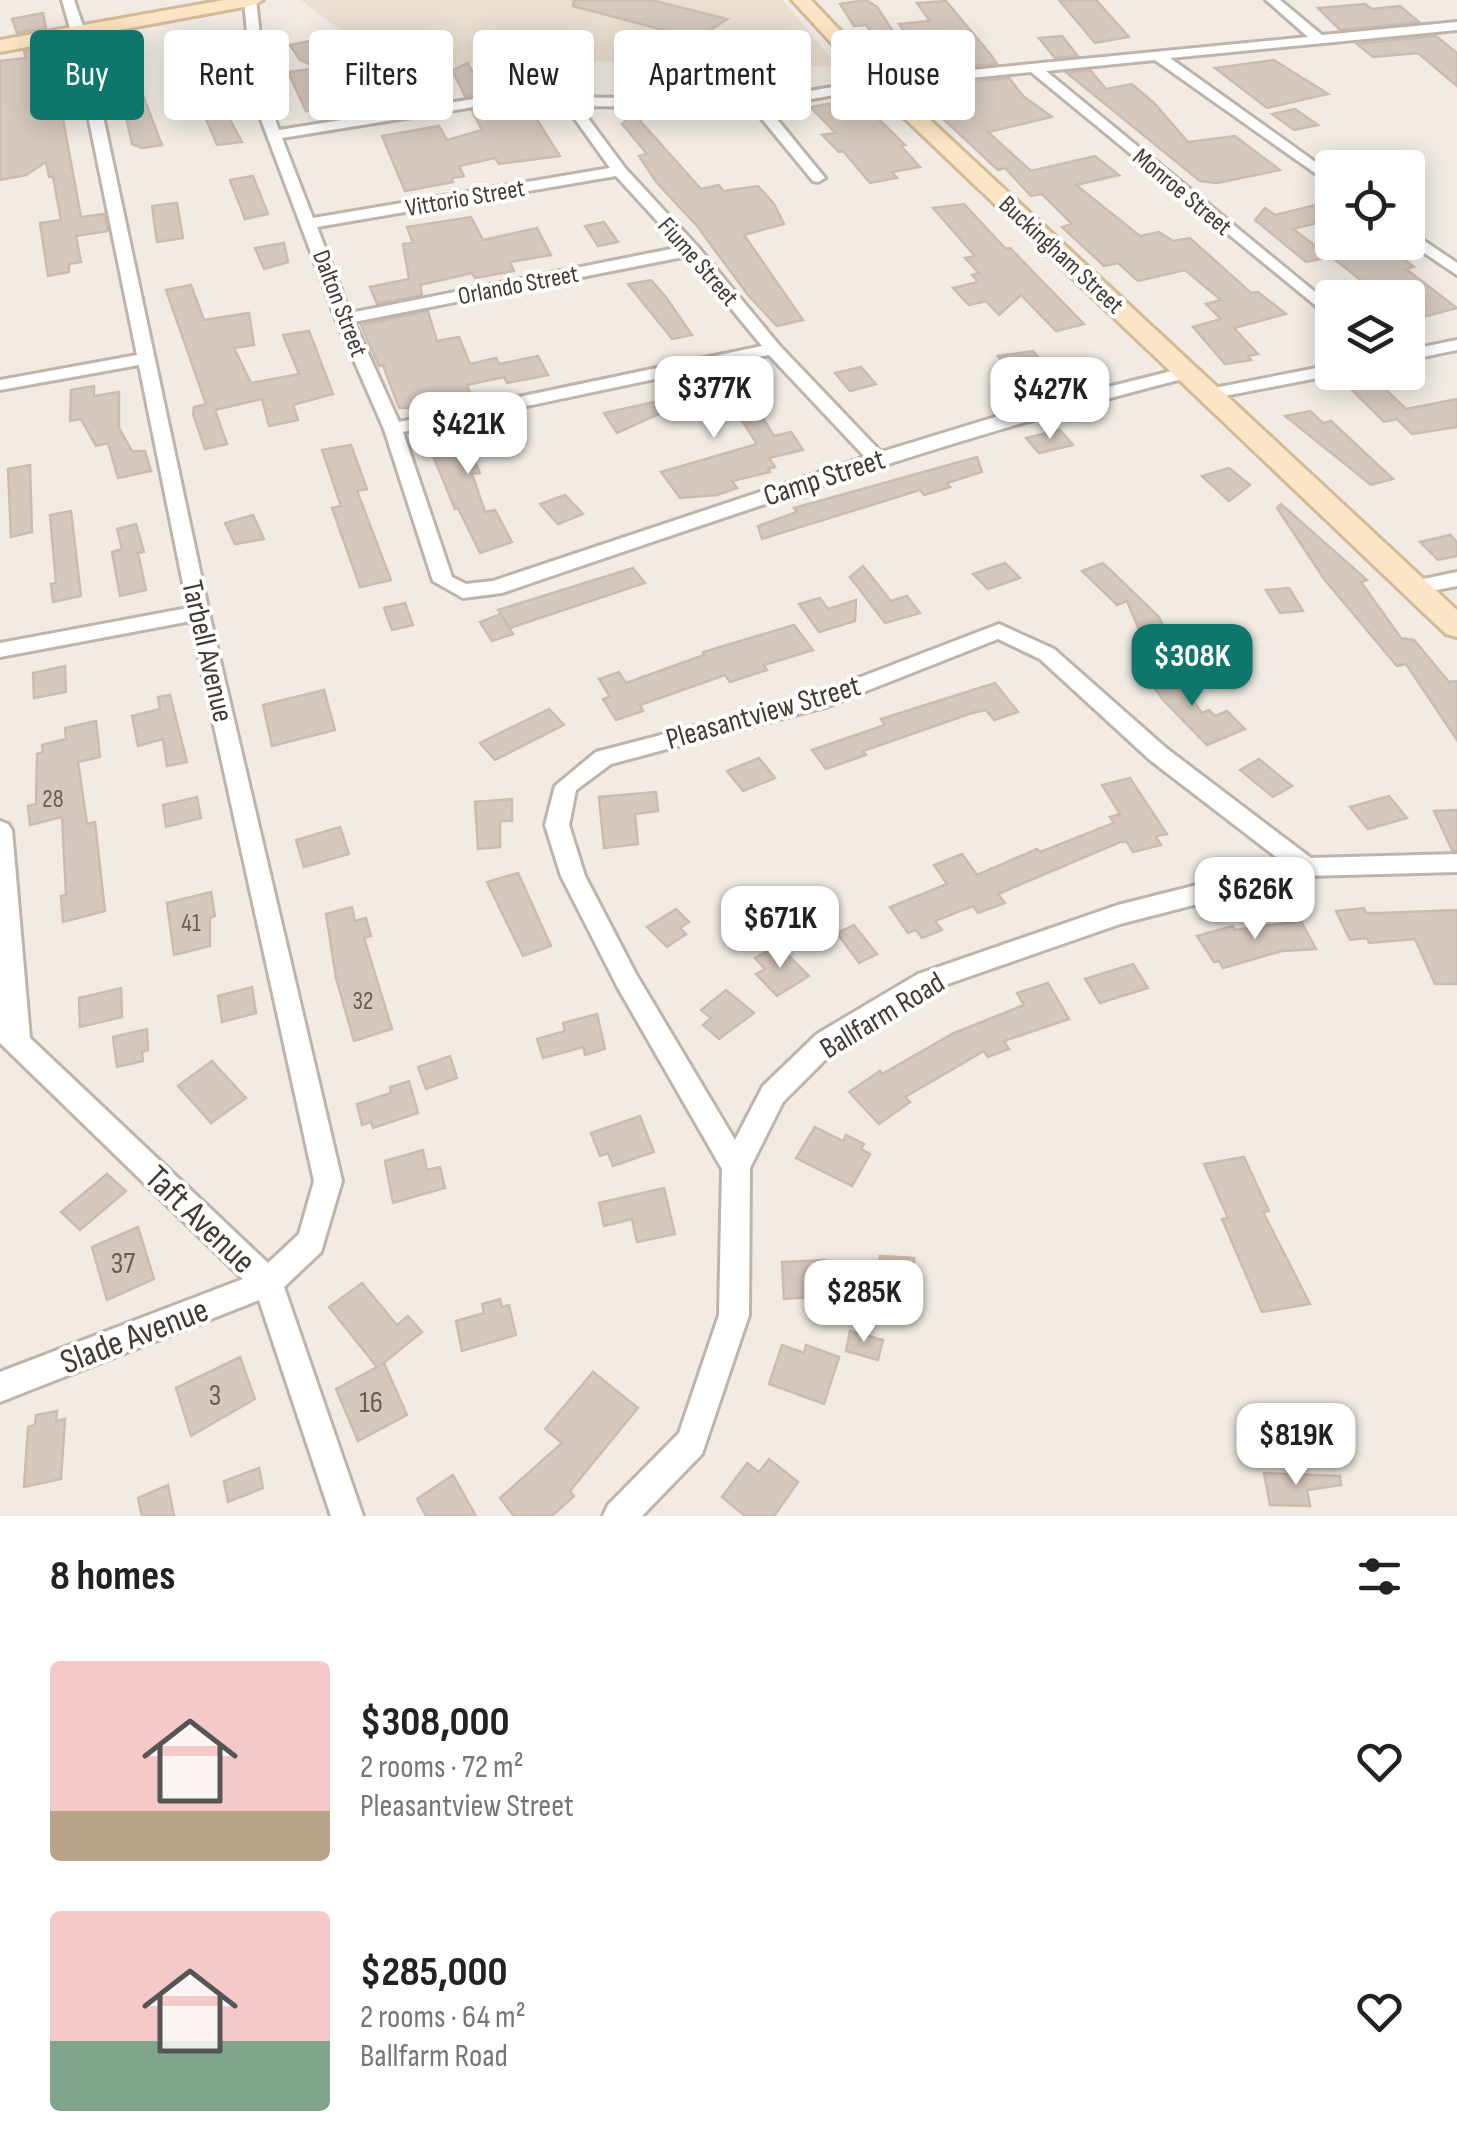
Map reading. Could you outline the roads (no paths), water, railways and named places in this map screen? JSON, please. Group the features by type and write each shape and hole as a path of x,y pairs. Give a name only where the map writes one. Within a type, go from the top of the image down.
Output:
{"main road":[{"path":"89,30 252,0"},
{"name":"Buckingham Street","path":"803,0 831,30"},
{"path":"0,46 30,41"},
{"name":"Buckingham Street","path":"919,120 1457,627"}],"street":[{"name":"Tarbell Avenue","path":"68,0 77,30"},
{"name":"Dalton Street","path":"252,0 260,98 344,319 393,429 443,581 464,591"},
{"path":"1272,0 1317,38"},
{"path":"975,73 1457,26"},
{"path":"1157,55 1315,169"},
{"name":"Monroe Street","path":"1034,68 1315,300"},
{"path":"274,135 473,103"},
{"name":"Tarbell Avenue","path":"96,120 199,612 328,1180 311,1242 268,1284"},
{"name":"Fiume Street","path":"583,120 620,171 692,250 773,349 877,459"},
{"path":"770,120 818,178"},
{"name":"Vittorio Street","path":"310,223 620,171"},
{"path":"1425,247 1457,270"},
{"name":"Orlando Street","path":"344,319 692,250"},
{"path":"1425,352 1457,345"},
{"path":"393,429 773,349"},
{"path":"0,384 146,358"},
{"name":"Camp Street","path":"464,591 495,588 877,459 1034,411 1188,372"},
{"path":"1209,394 1315,373"},
{"path":"1416,586 1457,579"},
{"path":"0,650 199,612"},
{"name":"Pleasantview Street","path":"736,1166 627,981 574,876 557,825 566,786 604,758 820,701 999,632 1048,654 1158,754 1306,867"},
{"path":"0,830 9,1034"},
{"name":"Ballfarm Road","path":"620,1516 690,1443 734,1316 736,1166 773,1094 826,1042 928,981 1118,915 1306,867 1457,863"},
{"name":"Taft Avenue","path":"9,1034 268,1284 347,1516"},
{"name":"Slade Avenue","path":"0,1387 268,1284"}]}
